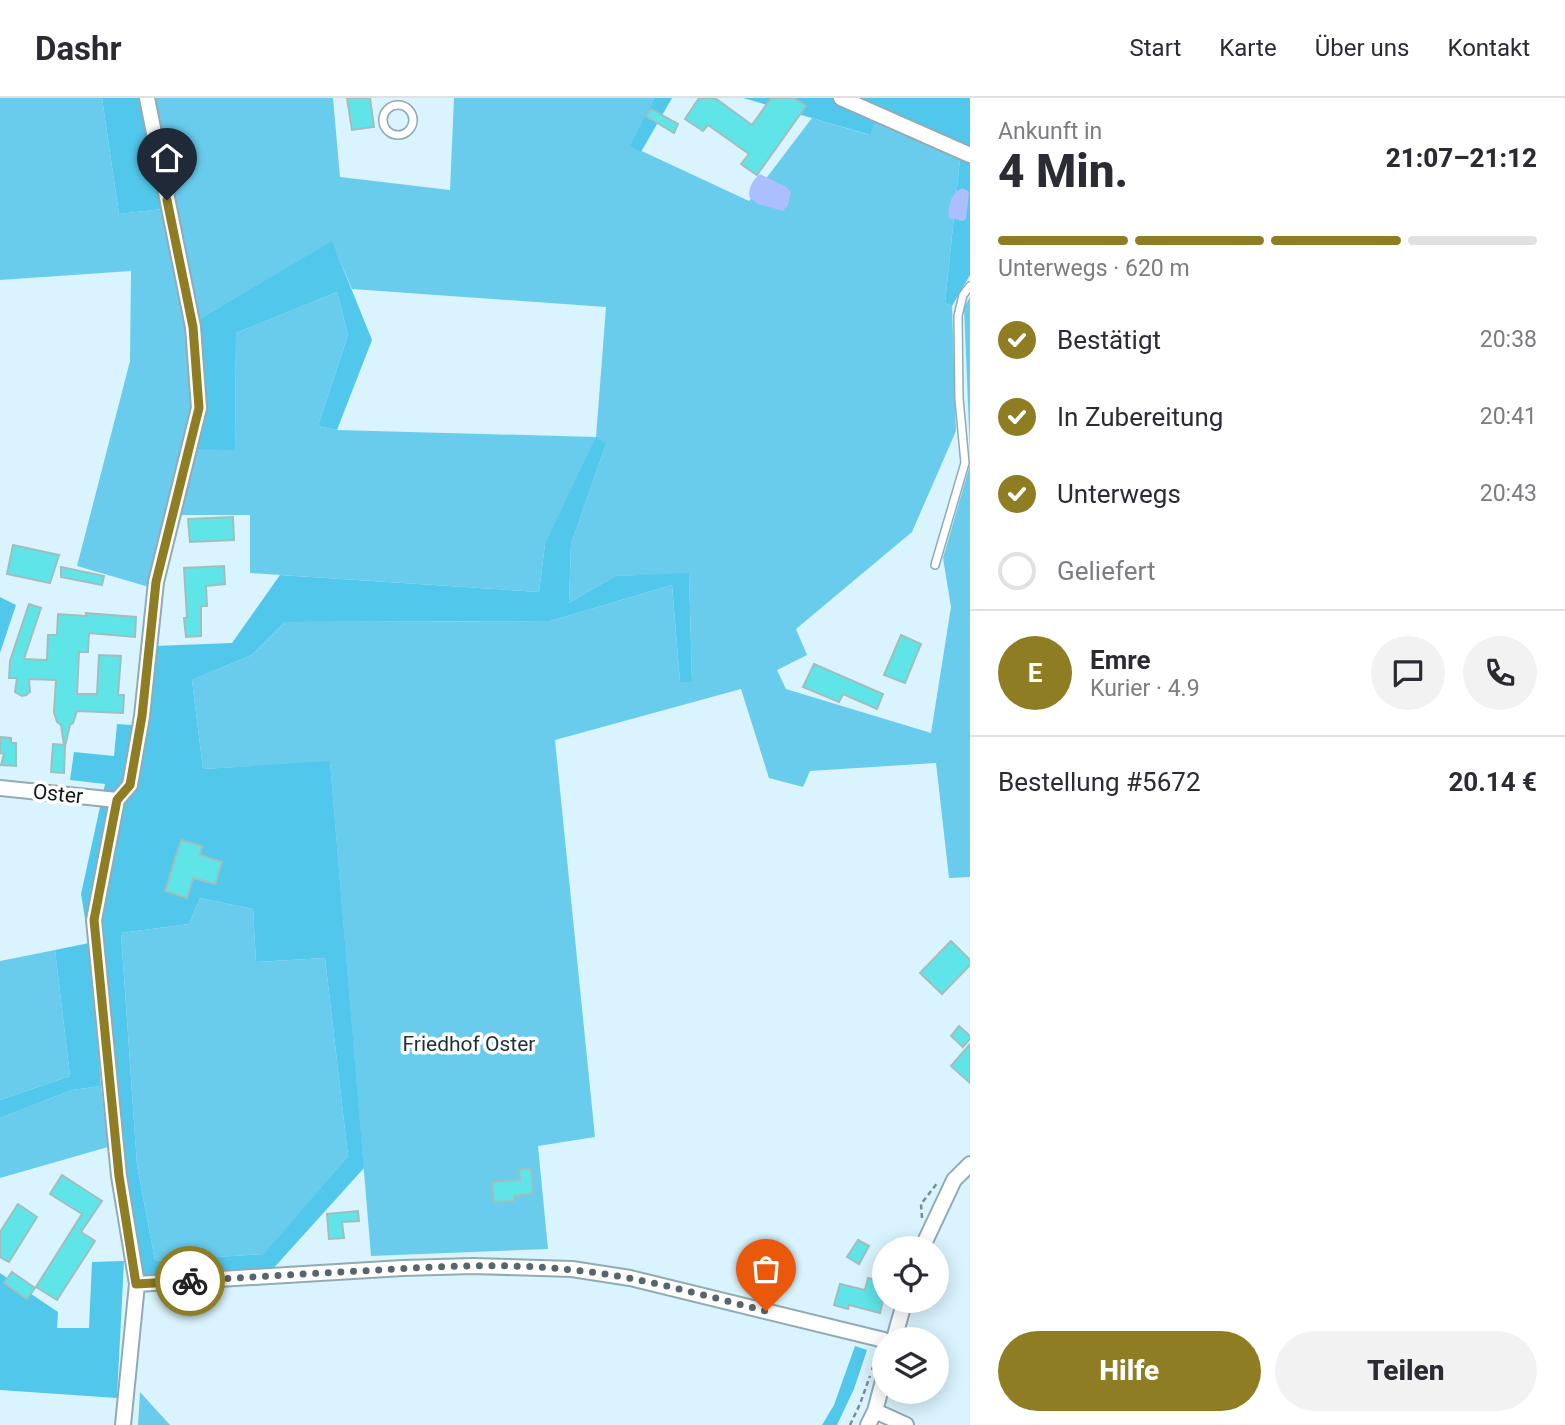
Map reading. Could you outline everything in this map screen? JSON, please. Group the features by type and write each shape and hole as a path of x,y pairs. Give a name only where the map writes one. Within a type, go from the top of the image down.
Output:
{"street":[{"path":"123,1425 136,1284 119,1176 94,920 117,800 130,785 142,716 156,582 199,408 193,327 147,98"},
{"path":"841,98 873,104 970,155"},
{"name":"Oster","path":"0,788 117,800"},
{"path":"928,1236 954,1180 970,1164"},
{"path":"136,1284 461,1266 572,1269 631,1278 872,1335"},
{"path":"868,1425 877,1404"},
{"path":"875,1411 906,1425"}],"lane":[{"path":"391,101 408,108 413,117 411,127 403,134 393,134 383,125 383,115 391,101"},
{"path":"935,565 965,463 959,399 958,316 963,295 970,286"}],"path":[{"path":"850,1425 872,1375"}],"green space":[{"path":"0,98 102,98 119,214 162,209 186,329 192,409 149,587 77,566 130,361 131,271 0,280"},
{"name":"Friedhof Oster","path":"152,98 333,98 340,177 450,190 454,98 654,98 631,146 749,201 812,118 869,135 875,121 960,159 945,303 952,306 956,431 912,532 796,629 807,655 777,670 786,689 931,733 951,607 943,558 970,465 970,877 949,878 936,763 810,771 803,787 769,778 741,689 555,740 595,1137 538,1146 548,1249 371,1256 330,762 203,769 192,680 252,655 285,622 550,621 672,585 680,682 692,682 689,574 615,576 569,603 571,544 606,444 545,544 539,592 250,573 250,515 180,515 194,449 235,449 236,333 337,292 348,335 318,426 337,430 596,437 606,307 352,289 332,242 198,320"},
{"path":"970,297 970,452 964,308"},
{"path":"200,898 253,909 256,962 325,958 348,1156 265,1254 155,1261 137,1165 121,933 189,924"},
{"path":"55,950 70,1076 0,1100 0,961"},
{"path":"101,1086 108,1147 0,1178 0,1118 72,1090"},
{"path":"140,1392 170,1425 138,1425"}],"shaded area":[{"path":"102,98 141,98 162,209 119,214"},
{"path":"654,98 672,98 641,152 630,146"},
{"path":"743,98 970,98 970,275 952,306 945,303 960,159 875,122 870,135"},
{"path":"760,174 791,192 788,205 783,211 758,204 750,198 751,185"},
{"path":"962,188 969,194 966,219 963,221 949,218 949,205"},
{"path":"332,241 372,340 337,430 318,426 348,335 337,292 236,333 235,450 194,449 198,320"},
{"path":"596,437 606,444 571,544 569,603 615,576 689,573 692,682 680,682 672,585 550,621 285,622 252,655 192,680 203,769 330,761 364,1168 271,1271 141,1278 89,944 101,1086 72,1090 0,1118 0,1100 70,1076 55,950 89,943 81,894 105,784 70,780 74,752 114,756 117,724 147,726 154,646 232,643 280,575 539,592 545,544","holes":["200,898 253,909 256,962 325,958 348,1156 264,1254 155,1261 137,1165 121,933 189,924"]},
{"path":"0,597 16,605 0,653"},
{"path":"124,1261 117,1398 0,1390 0,1273 58,1312 57,1328 89,1328 92,1262"},
{"path":"855,1346 867,1350 854,1389 837,1425 822,1425 834,1405"}],"building":[{"path":"347,98 370,98 374,127 352,130"},
{"path":"699,98 715,98 752,125 771,98 794,98 806,106 757,175 741,164 749,154 708,125 703,131 685,119"},
{"path":"651,109 678,124 674,133 646,116"},
{"path":"233,517 234,540 190,542 188,519"},
{"path":"13,545 59,555 50,583 7,574"},
{"path":"224,566 225,584 206,586 207,606 201,606 201,636 186,637 184,568"},
{"path":"61,567 104,576 102,585 61,577"},
{"path":"29,604 41,608 24,659 47,660 48,635 57,635 58,614 136,617 135,637 89,633 88,652 79,652 77,694 97,694 99,655 121,656 118,695 124,695 123,713 77,711 65,746 64,773 51,772 53,744 64,745 61,725 54,712 56,680 29,679 30,692 22,696 15,692 17,678 9,678 10,661"},
{"path":"901,635 921,644 905,683 884,675"},
{"path":"814,664 883,694 877,709 843,694 839,702 803,687"},
{"path":"0,737 11,738 11,743 16,743 16,766 1,765 4,754 0,753"},
{"path":"181,840 202,846 200,855 222,862 215,884 193,878 187,898 165,891"},
{"path":"951,941 970,960 970,965 942,994 920,973"},
{"path":"959,1026 970,1036 963,1047 951,1036"},
{"path":"970,1044 970,1083 951,1066"},
{"path":"531,1168 533,1194 514,1196 514,1201 494,1202 492,1182 520,1180 519,1169"},
{"path":"62,1175 102,1201 81,1232 95,1241 57,1300 36,1287 82,1214 50,1194"},
{"path":"18,1204 37,1217 9,1262 0,1257 0,1232"},
{"path":"358,1211 359,1221 342,1222 344,1238 329,1239 327,1214"},
{"path":"858,1240 869,1246 859,1264 847,1257"},
{"path":"12,1272 35,1288 27,1299 4,1283"},
{"path":"868,1278 872,1279 872,1311 849,1305 848,1309 834,1305 840,1284 865,1290"}],"way so far":[{"path":"190,1281 402,1268 499,1266 572,1269 631,1278 766,1311"}],"route":[{"path":"167,200 193,327 199,408 156,582 142,716 130,785 117,800 94,920 119,1176 136,1284 190,1281"}]}
